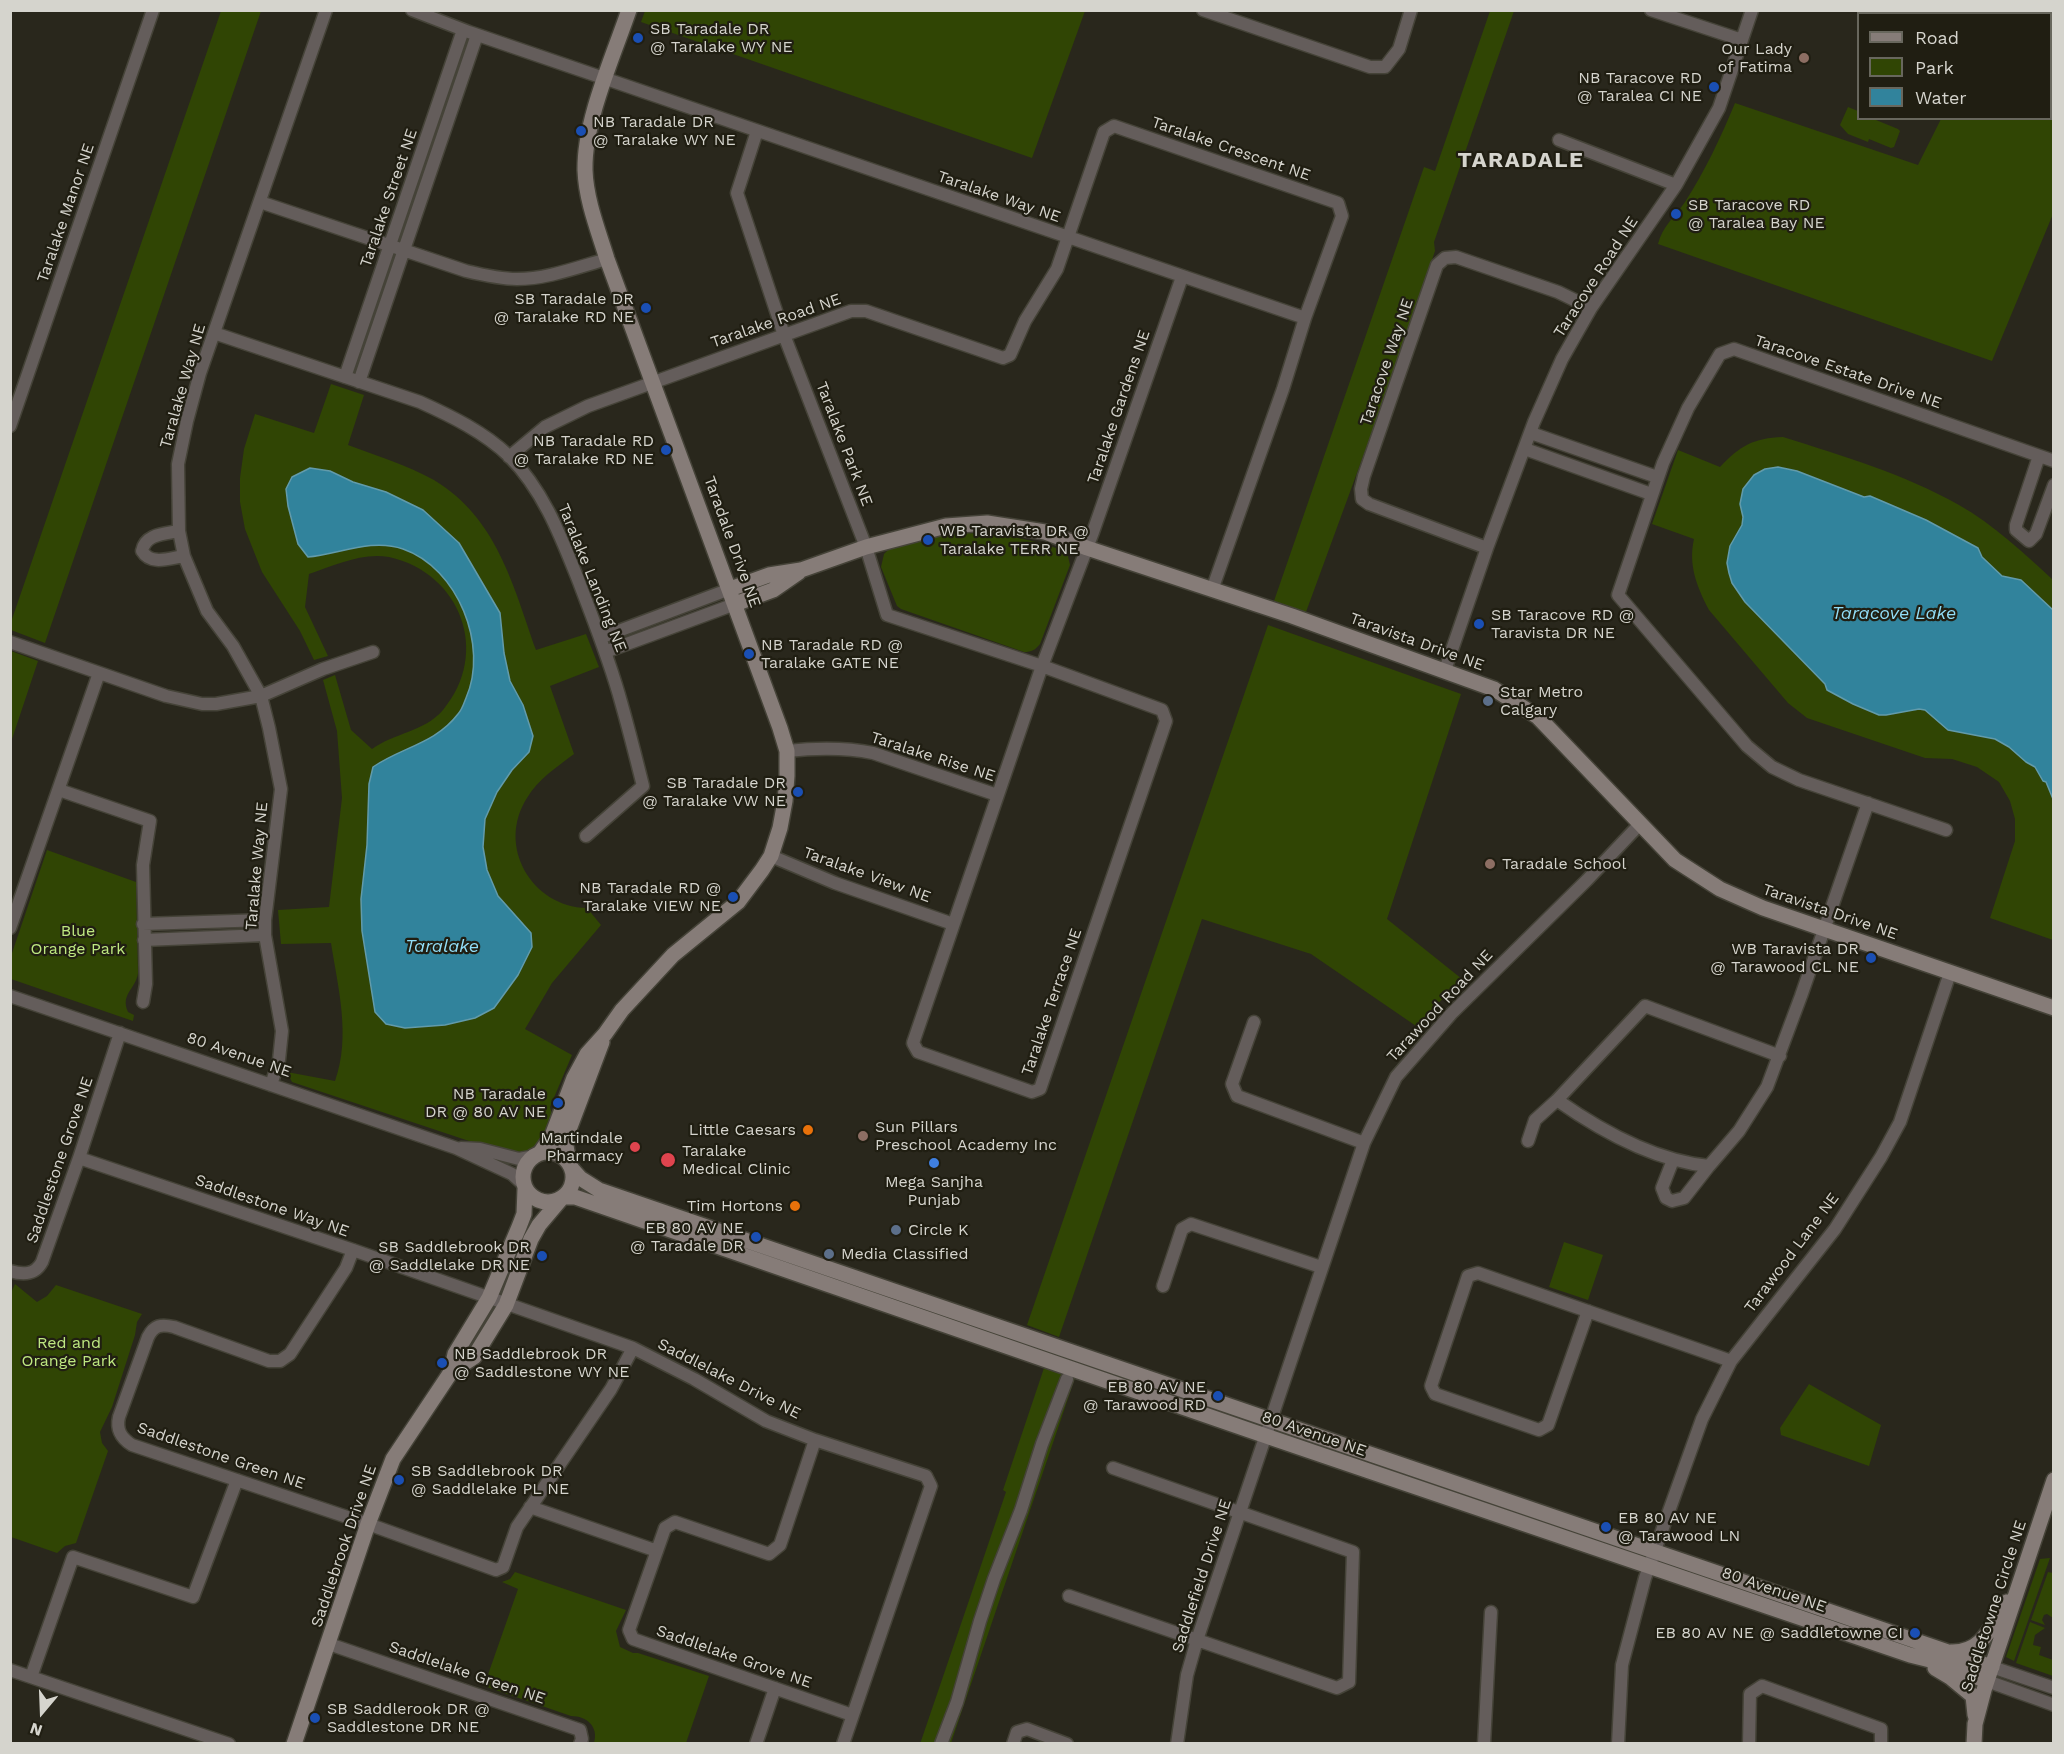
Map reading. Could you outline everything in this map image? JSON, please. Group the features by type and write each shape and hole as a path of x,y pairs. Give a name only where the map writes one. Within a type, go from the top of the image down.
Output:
{"street":[{"name":"Taralake Manor NE","path":"10,426 153,10"},
{"name":"Taralake Way NE","path":"270,1085 279,1060 282,1031 265,935 265,920 281,789 261,696 233,646 207,611 184,556 178,531 178,464 189,412 214,333 326,10"},
{"name":"Taralake Way NE","path":"412,10 477,35 1305,318"},
{"name":"Taradale Drive NE","path":"537,1154 552,1136 574,1078 587,1054 622,1010 673,955 738,902 762,870 771,855 780,828 785,801 786,751 730,589 607,259 588,198 585,171 586,144 629,10"},
{"path":"1203,10 1378,67 1385,67 1399,49 1411,10"},
{"path":"1651,10 1742,40"},
{"name":"Taracove Road NE","path":"1446,670 1487,548 1543,399 1562,359 1591,308 1676,185 1719,108 1752,10"},
{"name":"Taralake Street NE","path":"345,377 463,30"},
{"name":"Taralake Street NE","path":"359,382 477,35"},
{"name":"Taralake Crescent NE","path":"1067,237 1104,132 1114,126 1338,203 1342,216 1305,318"},
{"name":"Taralake Park NE","path":"757,131 737,194 784,336 866,547 887,615 1042,666"},
{"path":"1559,140 1676,185"},
{"path":"260,202 466,271 491,277 517,279 540,277 607,259"},
{"name":"Taralake Road NE","path":"509,457 544,427 588,406 858,310 1003,358 1010,355 1024,321 1057,269 1067,237"},
{"name":"Taracove Way NE","path":"1487,548 1369,504 1362,499 1361,494 1364,477 1437,265 1445,258 1456,257 1558,292 1591,308"},
{"name":"Taralake Gardens NE","path":"1087,548 1182,277"},
{"path":"1212,590 1283,389 1305,318"},
{"name":"Taralake Landing NE","path":"214,333 420,402 445,413 468,426 509,457 544,502 558,529 605,652 621,701 643,786 586,837"},
{"name":"Taracove Estate Drive NE","path":"1868,804 1799,780 1772,767 1748,746 1618,595 1651,494 1674,436 1720,354 1734,349 2054,461"},
{"path":"1531,434 1657,477"},
{"path":"1526,448 1651,494"},
{"path":"2039,456 2016,525 2016,530 2029,541 2036,534 2054,485"},
{"name":"Taravista Drive NE","path":"730,589 769,575 801,570 866,547 946,526 987,523 1045,532 1446,670 1494,689 1538,717 1676,860 1720,888 1763,908 2054,1008"},
{"path":"178,531 150,538 144,543 142,551 148,558 154,560 184,556"},
{"name":"Taralake Terrace NE","path":"1042,666 1162,710 1166,721 1040,1089 1032,1092 918,1052 914,1043 1042,666 1087,548"},
{"name":"Taravista Drive NE","path":"735,604 773,590 801,570"},
{"path":"600,638 730,589"},
{"path":"605,652 735,604"},
{"path":"10,642 166,696 202,704 216,704 261,696 323,669 373,652"},
{"path":"10,928 99,673"},
{"name":"Taralake Rise NE","path":"786,751 822,747 873,753 998,795"},
{"path":"59,790 150,821 144,865 143,924 146,984 143,1002"},
{"path":"1673,1160 1662,1188 1666,1198 1678,1201 1684,1198 1739,1131 1767,1087 1780,1056 1868,804 1946,830"},
{"name":"Tarawood Road NE","path":"1271,1421 1364,1143 1396,1077 1451,1014 1587,880 1640,824"},
{"name":"Taralake View NE","path":"771,855 835,883 953,924"},
{"path":"143,924 265,920"},
{"path":"144,940 265,935"},
{"name":"Tarawood Lane NE","path":"1618,1743 1622,1665 1649,1566 1702,1419 1731,1361 1834,1229 1881,1157 1900,1122 1950,973"},
{"name":"80 Avenue NE","path":"10,996 456,1148 512,1174 525,1187"},
{"path":"1528,1141 1535,1120 1557,1100 1645,1006 1780,1056"},
{"path":"1254,1022 1232,1084 1237,1096 1364,1143"},
{"name":"Saddlestone Grove NE","path":"10,1271 26,1274 39,1267 79,1158 120,1033"},
{"name":"Taradale Drive NE","path":"571,1166 565,1140 605,1034"},
{"path":"1557,1100 1615,1135 1673,1160 1709,1167"},
{"name":"80 Avenue NE","path":"456,1148 480,1149 519,1160 537,1154"},
{"path":"552,1152 564,1157 571,1166 573,1184 562,1198 545,1202 537,1200 525,1187 523,1173 526,1165 537,1154 552,1152"},
{"name":"Saddlestone Way NE","path":"79,1158 489,1298"},
{"name":"80 Avenue NE","path":"571,1166 580,1178 599,1190 1948,1652 2054,1705"},
{"name":"Saddlebrook Drive NE","path":"451,1372 454,1354 489,1298 524,1214 525,1187"},
{"name":"80 Avenue NE","path":"562,1198 575,1197 1266,1436 1910,1655 2054,1688"},
{"name":"Saddlebrook Drive NE","path":"294,1743 368,1524 393,1460 451,1372 474,1357 506,1305 531,1239 562,1198"},
{"path":"1163,1286 1182,1229 1191,1224 1321,1267"},
{"name":"Saddlestone Green NE","path":"353,1250 346,1268 303,1335 290,1354 280,1361 269,1360 174,1327 158,1325 150,1332 120,1416 118,1428 122,1438 132,1445 368,1524 496,1570 503,1567 511,1541 530,1507 611,1389 633,1348"},
{"path":"1588,1311 1548,1425 1539,1430 1435,1394 1431,1386 1468,1276 1478,1273 1588,1311 1731,1361"},
{"name":"Saddlelake Drive NE","path":"489,1298 633,1348 694,1379 766,1421 815,1440 926,1476 932,1486 843,1743"},
{"path":"940,1743 957,1702 994,1579 1067,1379"},
{"name":"Saddlefield Drive NE","path":"1177,1743 1187,1675 1197,1640 1271,1421"},
{"name":"Saddlelake Grove NE","path":"815,1440 780,1545 769,1554 675,1522 665,1528 629,1630 633,1639 852,1715"},
{"path":"1069,1596 1337,1688 1349,1682 1353,1552 1113,1468"},
{"path":"31,1677 73,1557 193,1597 237,1480"},
{"name":"Saddletowne Circle NE","path":"1974,1743 1976,1724 1990,1674 2054,1480"},
{"path":"530,1507 657,1551"},
{"path":"1948,1652 1966,1651 1976,1646 1991,1629 2016,1590"},
{"path":"1484,1743 1491,1612"},
{"name":"Saddlelake Green NE","path":"329,1644 580,1731 582,1739 580,1743"},
{"path":"1910,1655 1950,1677 1973,1696 1976,1724"},
{"path":"10,1670 230,1743"},
{"path":"1749,1743 1750,1694 1762,1686 1881,1729 1881,1743"},
{"path":"756,1743 775,1688"},
{"path":"1014,1743 1017,1732 1027,1729 1067,1743"}],"green space":[{"path":"1085,10 1032,158 641,22 645,11"},
{"path":"221,11 261,11 45,643 11,630 11,622"},
{"path":"1490,11 1514,11 1434,242 1435,251 1398,361 1306,612 1274,601 1424,167 1435,171"},
{"path":"2052,62 2054,63 2053,214 1992,361 1658,244 1666,227 1699,178 1735,103 1918,165 1940,120 2052,120"},
{"path":"1848,107 1857,111 1857,120 1876,120 1900,131 1894,147 1891,148 1848,134 1840,125"},
{"path":"331,384 364,395 348,445 403,465 434,480 456,496 473,513 488,533 500,555 536,650 586,634 599,667 550,686 574,754 537,785 518,816 516,835 518,854 525,871 550,897 567,905 587,908 601,925 552,983 525,1029 572,1055 550,1107 553,1118 547,1130 535,1147 523,1153 514,1154 496,1150 292,1082 287,1072 335,1081 342,1047 342,1012 331,943 281,944 278,910 329,907 342,798 337,731 323,680 335,675 351,730 372,749 418,728 443,710 457,688 465,664 466,641 461,618 450,597 435,580 414,566 389,557 368,556 309,574 305,607 328,656 314,660 300,631 262,572 245,529 240,502 240,478 244,449 255,414 314,433"},
{"name":"Taracove Lake","path":"1783,437 1895,475 1959,505 1996,530 2053,580 2053,940 1990,918 2015,841 2015,819 2010,801 1999,782 1977,767 1952,759 1925,758 1807,718 1788,703 1709,610 1693,567 1694,539 1652,524 1678,450 1720,467 1748,444 1763,439"},
{"path":"954,533 1011,537 1067,552 1070,565 1040,644 1035,649 1024,652 897,606 881,567 884,554 888,550 911,542"},
{"path":"1268,625 1461,694 1387,919 1462,979 1416,1026 1311,954 1202,919 1059,1337 1027,1325"},
{"path":"10,651 38,661 11,742"},
{"name":"Blue Orange Park","path":"47,850 136,882 138,973 126,1001 128,1012 134,1015 133,1021 11,979 11,956"},
{"path":"1564,1242 1603,1255 1588,1300 1549,1287"},
{"name":"Red and Orange Park","path":"15,1284 37,1302 47,1296 56,1285 142,1314 137,1322 112,1407 100,1432 102,1443 108,1451 76,1543 65,1546 57,1553 11,1537 10,1295"},
{"path":"1044,1368 1075,1378 951,1743 920,1744 1006,1492 1003,1490"},
{"path":"1809,1384 1881,1425 1869,1466 1781,1435 1780,1428"},
{"path":"2050,1558 2014,1661 2006,1657 2040,1559"},
{"path":"515,1572 626,1610 616,1631 620,1647 709,1676 686,1743 594,1743 595,1732 587,1720 484,1686 518,1589 502,1582 510,1579"},
{"path":"2048,1572 2053,1573 2053,1618 2047,1614 2044,1615 2042,1620 2045,1625 2031,1620"},
{"path":"2030,1622 2045,1628 2035,1635 2033,1645 2041,1647 2039,1655 2053,1660 2053,1676 2016,1663"}],"water":[{"name":"Taracove Lake","path":"1778,467 1797,471 1864,497 1870,496 1926,520 1978,548 1982,557 2002,576 2021,580 2053,610 2053,799 2046,782 2043,781 2035,767 1995,739 1948,730 1925,710 1879,715 1827,690 1825,684 1745,602 1732,583 1727,563 1730,546 1742,525 1740,504 1743,489 1754,475 1765,469"},
{"name":"Taralake","path":"310,468 330,471 353,482 386,492 423,510 459,543 500,613 504,653 510,681 523,705 533,736 529,752 512,770 497,792 485,819 483,847 487,870 498,896 531,933 532,947 518,975 494,1008 475,1018 445,1025 405,1028 386,1024 375,1012 362,931 361,899 367,845 369,784 373,767 429,739 449,724 459,712 472,677 474,655 471,633 464,611 453,591 439,573 422,559 403,549 379,545 367,546 308,557 298,544 286,489 292,477"}],"place":[{"name":"SB Taradale DR @ Taralake WY NE","path":"638,38"},
{"name":"Our Lady of Fatima","path":"1804,58"},
{"name":"NB Taracove RD @ Taralea CI NE","path":"1714,87"},
{"name":"NB Taradale DR @ Taralake WY NE","path":"581,131"},
{"name":"SB Taracove RD @ Taralea Bay NE","path":"1676,214"},
{"name":"SB Taradale DR @ Taralake RD NE","path":"646,308"},
{"name":"NB Taradale RD @ Taralake RD NE","path":"666,450"},
{"name":"WB Taravista DR @ Taralake TERR NE","path":"928,540"},
{"name":"SB Taracove RD @ Taravista DR NE","path":"1479,624"},
{"name":"NB Taradale RD @ Taralake GATE NE","path":"749,654"},
{"name":"Star Metro Calgary","path":"1488,701"},
{"name":"SB Taradale DR @ Taralake VW NE","path":"798,792"},
{"name":"Taradale School","path":"1490,864"},
{"name":"NB Taradale RD @ Taralake VIEW NE","path":"733,897"},
{"name":"WB Taravista DR @ Tarawood CL NE","path":"1871,958"},
{"name":"NB Taradale DR @ 80 AV NE","path":"558,1103"},
{"name":"Little Caesars","path":"808,1130"},
{"name":"Sun Pillars Preschool Academy Inc","path":"863,1136"},
{"name":"Martindale Pharmacy","path":"635,1147"},
{"name":"Taralake Medical Clinic","path":"668,1160"},
{"name":"Mega Sanjha Punjab","path":"934,1163"},
{"name":"Tim Hortons","path":"795,1206"},
{"name":"Circle K","path":"896,1230"},
{"name":"EB 80 AV NE @ Taradale DR","path":"756,1237"},
{"name":"Media Classified","path":"829,1254"},
{"name":"SB Saddlebrook DR @ Saddlelake DR NE","path":"542,1256"},
{"name":"NB Saddlebrook DR @ Saddlestone WY NE","path":"442,1363"},
{"name":"EB 80 AV NE @ Tarawood RD","path":"1218,1396"},
{"name":"SB Saddlebrook DR @ Saddlelake PL NE","path":"399,1480"},
{"name":"EB 80 AV NE @ Tarawood LN","path":"1606,1527"},
{"name":"EB 80 AV NE @ Saddletowne CI","path":"1915,1633"},
{"name":"SB Saddlerook DR @ Saddlestone DR NE","path":"315,1718"}],"district":[{"name":"TARADALE","path":"1521,161"}]}
